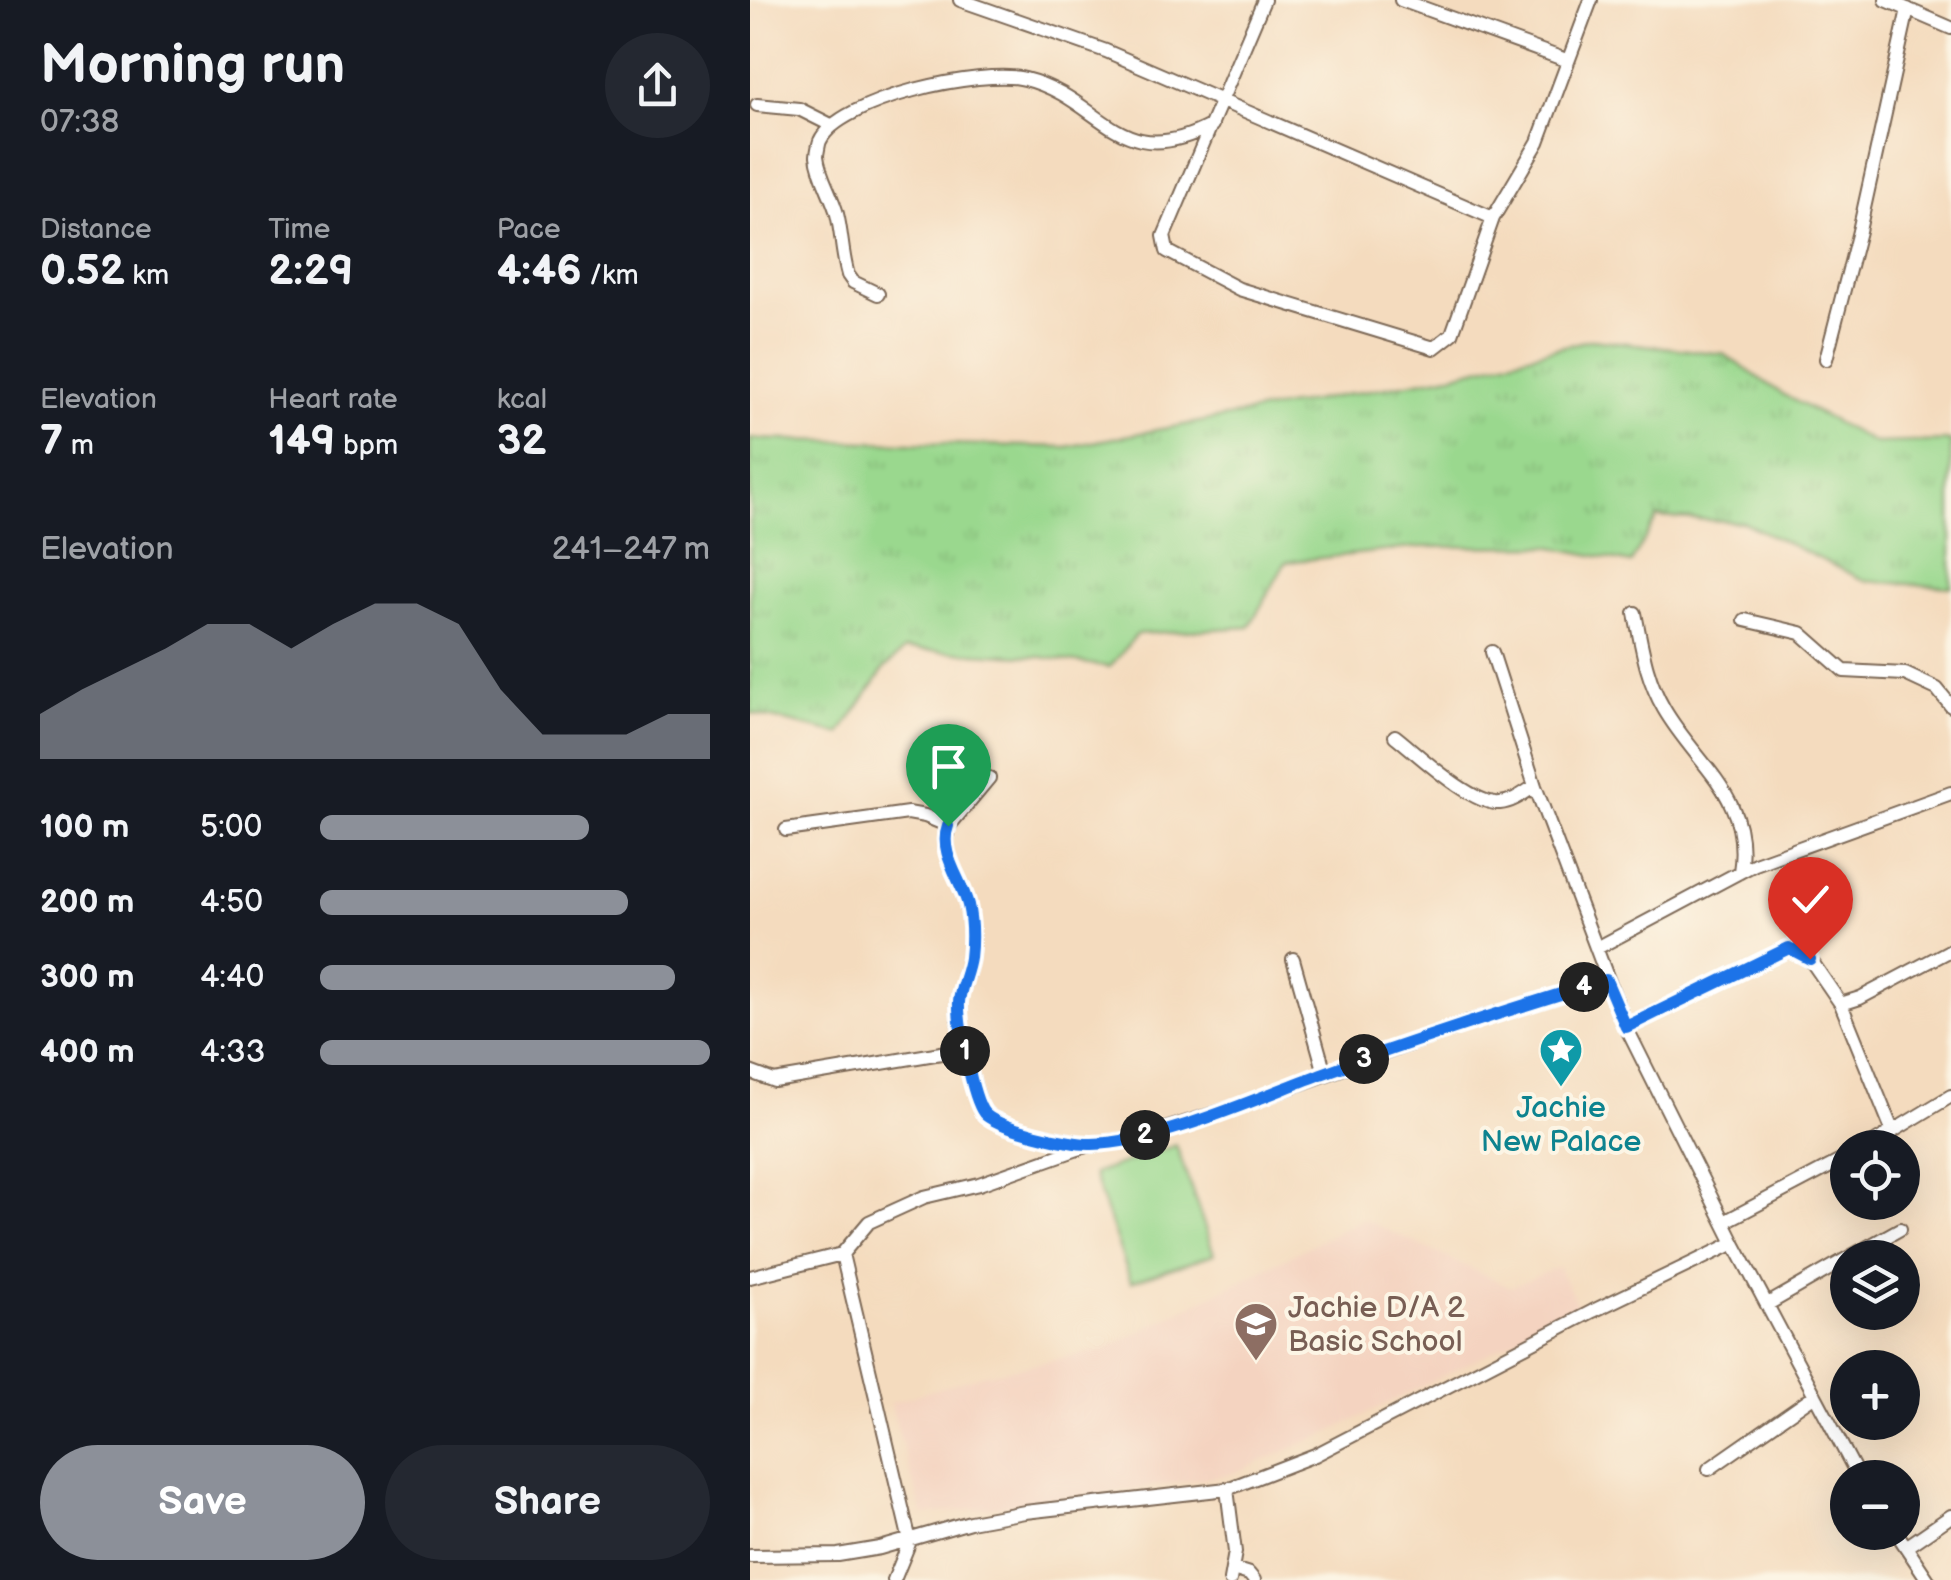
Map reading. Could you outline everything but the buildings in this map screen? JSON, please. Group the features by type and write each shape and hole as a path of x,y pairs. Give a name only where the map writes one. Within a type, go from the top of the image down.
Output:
{"street":[{"path":"960,0 1106,51 1493,218"},
{"path":"1264,0 1164,236 1164,244 1167,250 1239,289 1434,348 1452,334 1493,218 1538,142 1591,0"},
{"path":"1402,0 1566,60"},
{"path":"1886,0 1951,28"},
{"path":"1826,359 1860,231 1908,9"},
{"path":"878,294 854,282 844,262 836,210 817,154 830,125 873,102 964,79 1024,78 1072,99 1127,138 1157,142 1186,139 1212,126"},
{"path":"757,105 799,109 830,125"},
{"path":"1635,613 1643,665 1664,711 1725,789 1744,846 1740,872"},
{"path":"1745,620 1801,634 1844,670 1905,674 1937,689 1951,706"},
{"path":"1492,652 1535,786 1626,1027 1849,1460"},
{"path":"1395,736 1459,786 1484,800 1497,804 1535,786"},
{"path":"989,778 948,826 945,836 967,901 972,929 969,964 959,1000 965,1050 981,1109 986,1115 1026,1130 1089,1144"},
{"path":"1598,948 1740,872 1810,841 1951,793"},
{"path":"786,830 908,813 948,826"},
{"path":"1626,1027 1789,948 1810,959 1841,1004 1892,1130"},
{"path":"1841,1004 1951,950"},
{"path":"1293,959 1325,1073"},
{"path":"750,1277 842,1254 858,1233 880,1216 924,1197 979,1184 1089,1144 1137,1138 1239,1106 1476,1020 1606,980"},
{"path":"750,1072 774,1082 965,1050"},
{"path":"1896,1130 1951,1096"},
{"path":"1724,1222 1830,1166"},
{"path":"1880,1240 1900,1229"},
{"path":"750,1556 838,1555 1025,1512 1227,1489 1315,1455 1734,1242"},
{"path":"842,1254 910,1541 894,1580"},
{"path":"1768,1304 1830,1268"},
{"path":"1710,1469 1815,1395"},
{"path":"1227,1489 1235,1552 1231,1574 1249,1574 1254,1580"},
{"path":"1920,1537 1951,1516"},
{"path":"1908,1550 1928,1580"}],"shaded area":[{"name":"Jachie D/A 2 Basic School","path":"1363,1219 1511,1287 1558,1267 1579,1308 1326,1434 1231,1474 1105,1494 923,1515 890,1403 982,1375 1103,1350"}],"green space":[{"path":"1592,339 1723,354 1784,395 1875,443 1951,441 1951,587 1866,581 1743,522 1657,517 1631,563 1548,546 1420,547 1286,562 1249,627 1137,634 1110,667 1041,657 905,649 884,669 840,734 750,713 750,439 1066,447 1451,375"},
{"path":"1176,1145 1214,1254 1131,1282 1093,1174"}],"place":[{"name":"Jachie New Palace","path":"1561,1088"},
{"name":"Jachie D/A 2 Basic School","path":"1256,1362"}],"route":[{"path":"948,826 945,836 950,860 967,901 972,929 969,964 959,1000 966,1059 981,1109 997,1122 1089,1144 1137,1138 1239,1106 1476,1020 1606,980 1626,1027 1789,948 1810,959"}]}
